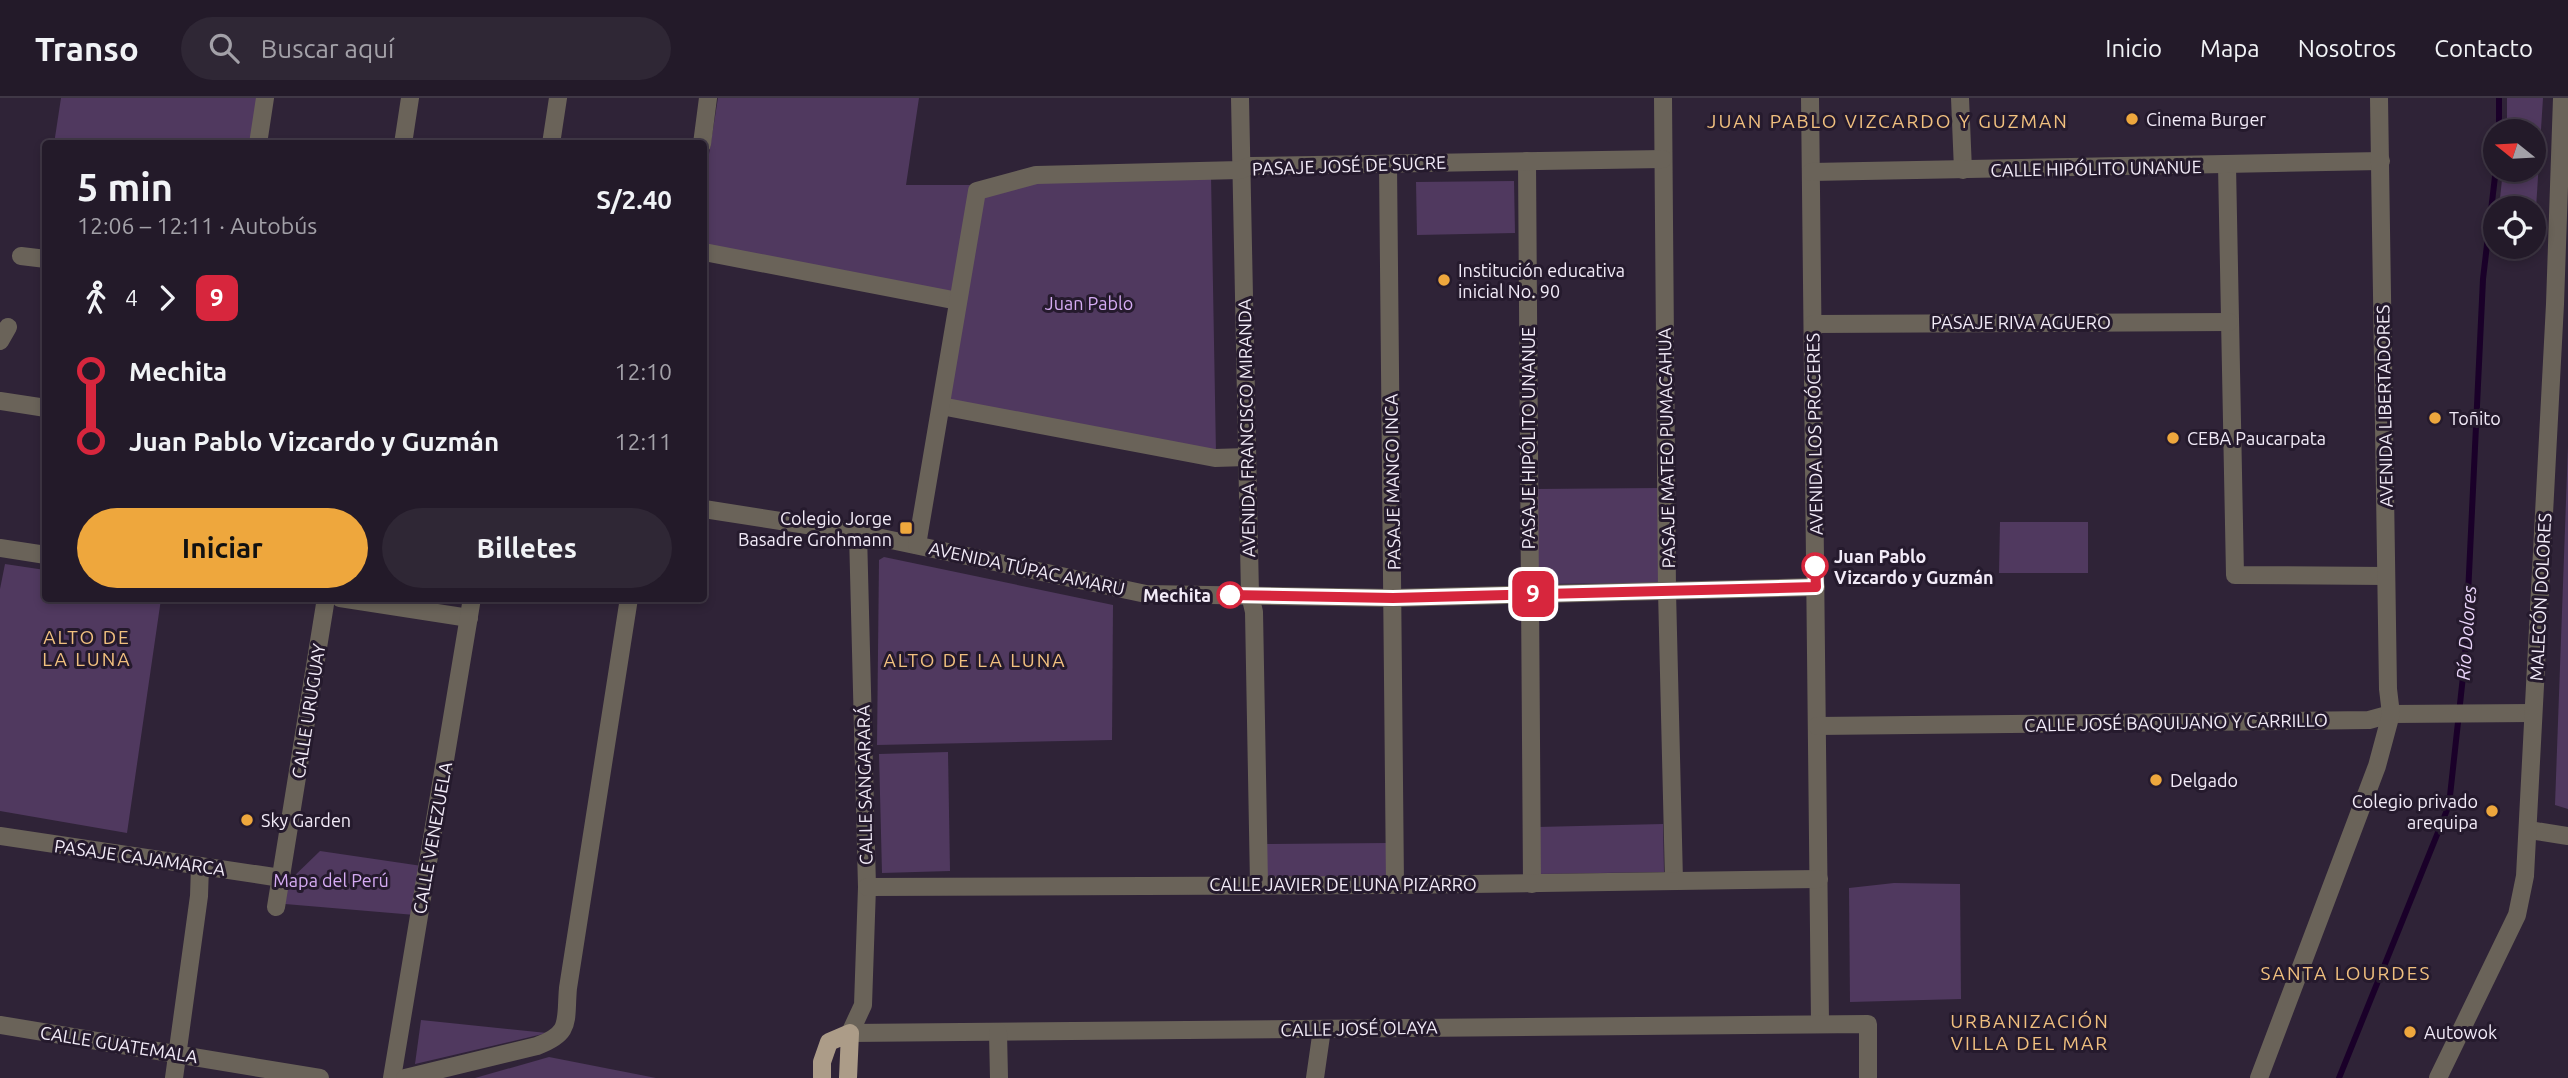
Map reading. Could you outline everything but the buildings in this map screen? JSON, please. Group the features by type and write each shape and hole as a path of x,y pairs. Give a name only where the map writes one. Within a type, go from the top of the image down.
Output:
{"main road":[{"path":"822,1078 822,1062 829,1042 850,1033 848,1078"}],"street":[{"path":"259,140 264,98"},
{"path":"404,140 410,98"},
{"path":"552,140 558,98"},
{"path":"703,140 708,98"},
{"name":"AVENIDA FRANCISCO MIRANDA","path":"1240,98 1246,457 1250,595 1254,612 1259,884"},
{"name":"PASAJE MATEO PUMACAHUA","path":"1663,98 1667,591 1674,881"},
{"name":"AVENIDA LOS PRÓCERES","path":"1810,98 1821,1023"},
{"path":"1961,98 1963,170"},
{"name":"AVENIDA LIBERTADORES","path":"2379,98 2388,689 2391,714"},
{"name":"MALECÓN DOLORES","path":"2438,1078 2517,915 2525,876 2533,713 2561,304 2564,108"},
{"name":"PASAJE JOSÉ DE SUCRE","path":"957,301 977,191 1036,175 1240,170 1250,166 1662,159"},
{"name":"PASAJE HIPÓLITO UNANUE","path":"1527,161 1532,884"},
{"name":"CALLE HIPÓLITO UNANUE","path":"1811,172 2381,161"},
{"name":"PASAJE MANCO INCA","path":"1388,164 1395,885"},
{"path":"2227,166 2235,575 2386,576"},
{"path":"707,253 957,301 917,545"},
{"path":"21,256 42,259"},
{"name":"PASAJE RIVA AGUERO","path":"1813,324 2229,322"},
{"path":"0,401 42,407"},
{"path":"941,406 1215,458 1246,457"},
{"name":"AVENIDA TÚPAC AMARU","path":"707,509 858,533 1146,594 1393,598 1816,587"},
{"name":"CALLE SANGARARÁ","path":"850,1033 863,1005 867,887 858,533"},
{"path":"0,548 42,554"},
{"name":"CALLE URUGUAY","path":"276,906 325,602"},
{"path":"366,602 469,618"},
{"name":"CALLE VENEZUELA","path":"392,1078 471,602"},
{"path":"405,1078 556,1039 564,1031 568,988 628,602"},
{"name":"CALLE JOSÉ BAQUIJANO Y CARRILLO","path":"1817,726 2369,720 2391,714 2533,713"},
{"path":"2259,1078 2377,766 2391,714"},
{"path":"2529,830 2568,836"},
{"name":"PASAJE CAJAMARCA","path":"0,836 281,878"},
{"path":"174,1078 199,896 200,866"},
{"name":"CALLE JAVIER DE LUNA PIZARRO","path":"867,887 1532,884 1819,879"},
{"name":"CALLE JOSÉ OLAYA","path":"850,1033 1868,1024 1868,1078"},
{"name":"CALLE GUATEMALA","path":"0,1025 320,1078"},
{"path":"1315,1078 1322,1029"},
{"path":"998,1032 999,1078"}],"green space":[{"path":"61,98 257,98 250,140 55,140"},
{"name":"Juan Pablo","path":"718,98 919,98 906,185 1211,175 1216,453 941,401 959,297 707,248 707,166"},
{"path":"2507,98 2543,98 2542,119 2507,119"},
{"path":"1514,181 1515,233 1417,235 1416,182"},
{"path":"2502,182 2538,182 2537,196 2500,196"},
{"path":"2568,446 2568,809 2555,805"},
{"path":"1660,488 1660,583 1535,584 1535,489"},
{"path":"2000,522 2088,522 2088,573 1999,573"},
{"path":"884,557 1113,605 1112,740 877,745 879,560"},
{"path":"5,564 42,570 42,602 161,602 127,833 0,811 0,589"},
{"path":"948,752 950,871 882,873 879,754"},
{"path":"1663,824 1664,872 1538,874 1537,827"},
{"path":"1388,843 1388,878 1265,878 1265,844"},
{"name":"Mapa del Perú","path":"320,851 422,866 415,915 285,904 287,883"},
{"path":"1894,883 1960,884 1961,999 1850,1002 1849,888"},
{"path":"421,1020 547,1033 415,1064"},
{"path":"549,1057 656,1078 475,1078"}],"waterway":[{"name":"Río Dolores","path":"2499,98 2499,119"},
{"name":"Río Dolores","path":"2339,1078 2449,805 2465,658 2483,279 2494,182"}],"bus line":[{"name":"9","path":"1230,595 1393,598 1816,587 1815,566"}],"place":[{"name":"Cinema Burger","path":"2132,119"},
{"name":"Institución educativa inicial No. 90","path":"1444,280"},
{"name":"Toñito","path":"2435,418"},
{"name":"CEBA Paucarpata","path":"2173,438"},
{"name":"Colegio Jorge Basadre Grohmann","path":"906,528"},
{"name":"Juan Pablo Vizcardo y Guzmán","path":"1815,566"},
{"name":"Mechita","path":"1230,595"},
{"name":"Delgado","path":"2156,780"},
{"name":"Colegio privado arequipa","path":"2492,811"},
{"name":"Sky Garden","path":"247,820"},
{"name":"Autowok","path":"2410,1032"}],"district":[{"name":"JUAN PABLO VIZCARDO Y GUZMAN","path":"1888,121"},
{"name":"ALTO DE LA LUNA","path":"87,648"},
{"name":"ALTO DE LA LUNA","path":"975,660"},
{"name":"SANTA LOURDES","path":"2346,973"},
{"name":"URBANIZACIÓN VILLA DEL MAR","path":"2030,1032"}]}
